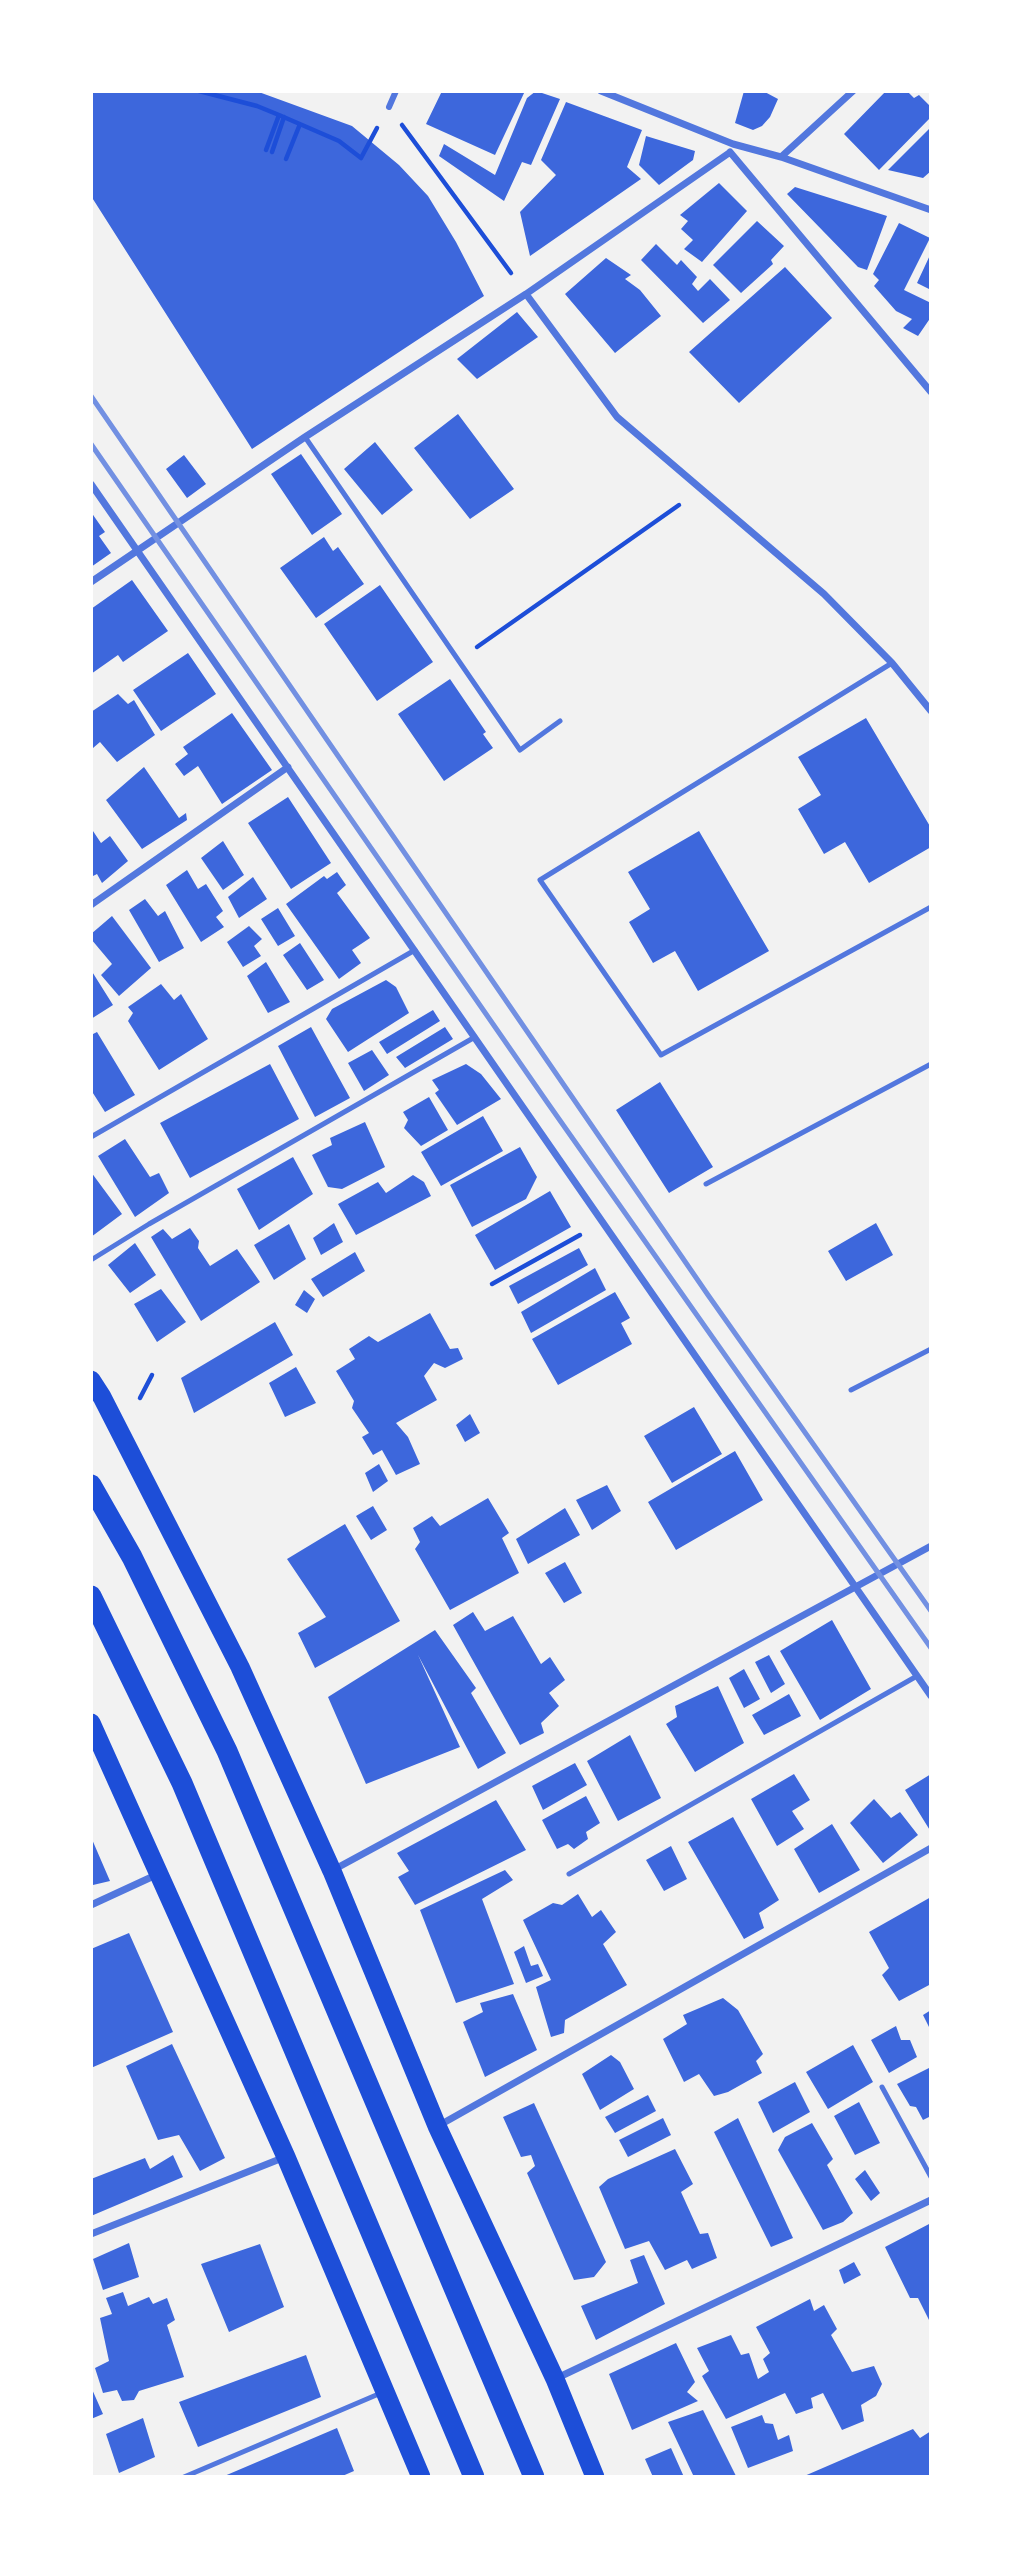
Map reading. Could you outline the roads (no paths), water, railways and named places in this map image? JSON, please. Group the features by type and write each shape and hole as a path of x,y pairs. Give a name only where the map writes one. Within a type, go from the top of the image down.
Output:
{"highway":[{"path":"91,1380 240,1667 332,1871 437,2126 555,2379 595,2477"},
{"path":"91,1485 132,1557 227,1751 534,2477"},
{"path":"91,1596 182,1783 474,2477"},
{"path":"91,1723 286,2157 385,2392 417,2476"}],"street":[{"path":"389,107 396,91"},
{"path":"601,91 733,144 782,157 931,210"},
{"path":"782,157 853,91"},
{"path":"91,582 304,437 526,294 729,153 733,144"},
{"path":"729,153 931,392"},
{"path":"526,294 617,417 824,594 892,663 931,711"},
{"path":"91,484 931,1696"},
{"path":"91,905 288,767"},
{"path":"332,1871 931,1546"},
{"path":"437,2126 931,1848"},
{"path":"91,1905 160,1874"},
{"path":"91,2234 286,2157"},
{"path":"555,2379 931,2200"}],"lane":[{"path":"304,437 520,750 560,721"},
{"path":"892,663 540,880 661,1055 931,907"},
{"path":"91,1137 415,950"},
{"path":"91,1260 475,1037"},
{"path":"706,1184 931,1064"},
{"path":"851,1390 931,1349"},
{"path":"569,1874 917,1676"},
{"path":"882,2087 931,2177"},
{"path":"184,2477 385,2392"}],"railway":[{"path":"91,396 708,1295 931,1611"},
{"path":"91,444 547,1102 931,1648"}]}
